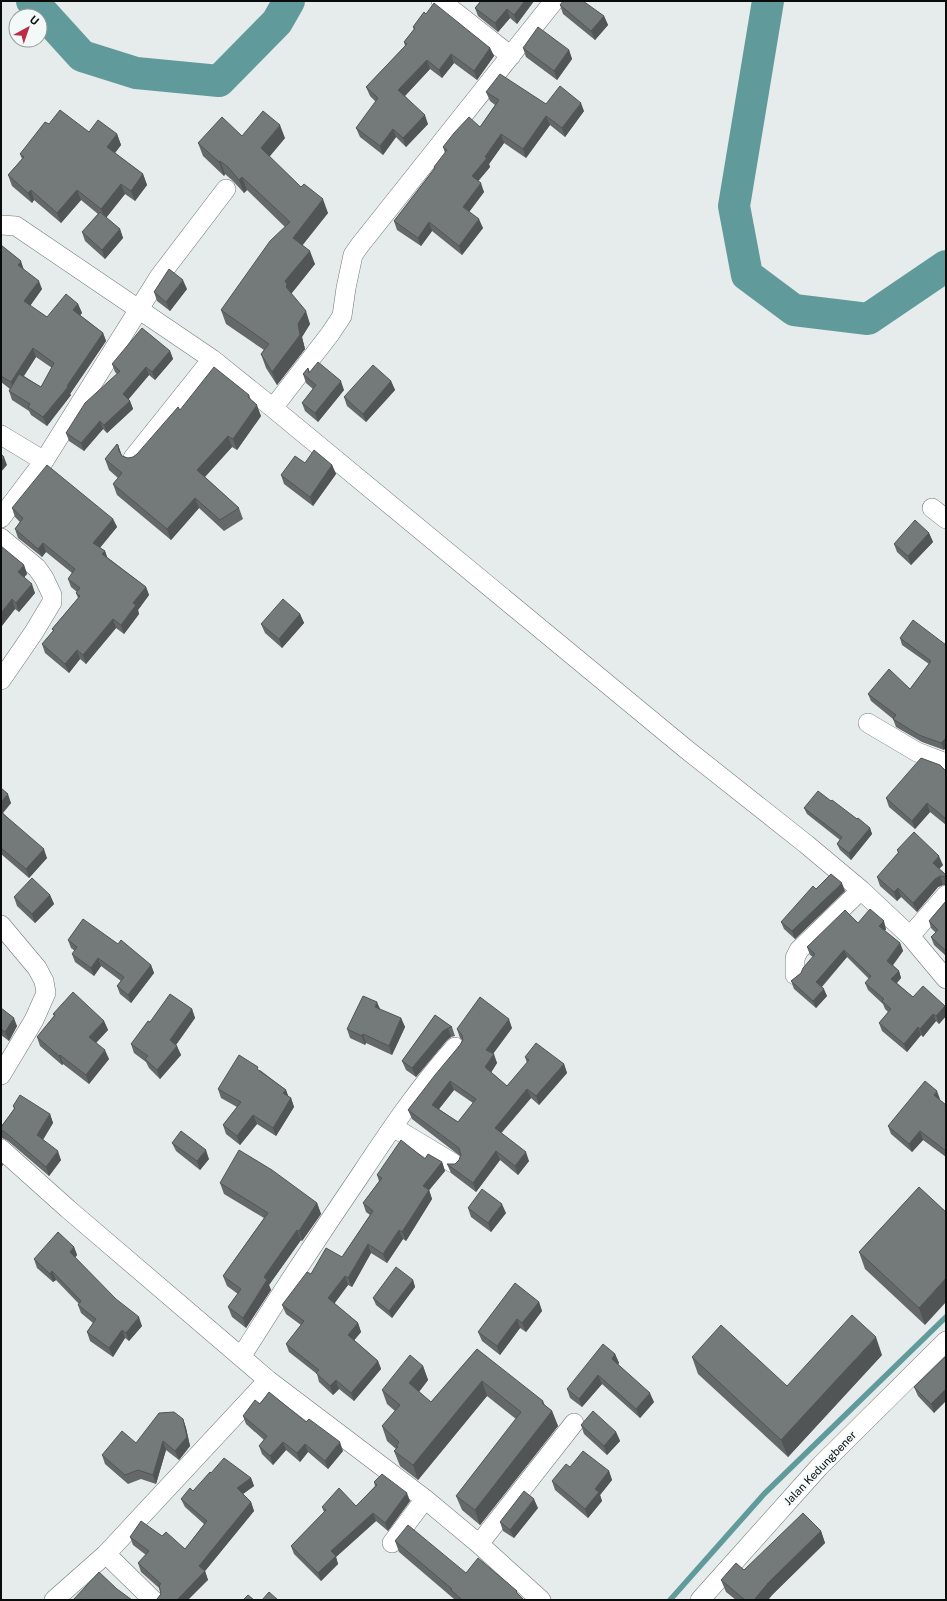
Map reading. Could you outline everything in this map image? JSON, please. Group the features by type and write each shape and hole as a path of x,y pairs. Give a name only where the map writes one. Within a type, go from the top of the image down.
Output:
{"street":[{"path":"441,1 511,56"},
{"path":"273,408 330,334 342,316 353,255 554,1"},
{"path":"1,518 44,461 160,277 226,189"},
{"path":"1,225 16,226 212,359 686,749 806,844 861,890 910,936 946,979"},
{"path":"133,458 212,359"},
{"path":"1,435 44,461"},
{"path":"1,538 36,568 44,578 52,595 52,602 34,632 1,680"},
{"path":"868,723 917,752 946,763"},
{"path":"795,976 795,958 799,950 861,890"},
{"path":"910,936 946,895"},
{"path":"1,925 37,968 44,981 46,993 34,1020 1,1075"},
{"path":"241,1357 299,1265 393,1126 434,1070 455,1047"},
{"path":"393,1126 453,1163"},
{"path":"1,1149 68,1209 268,1380 425,1499 479,1544 541,1600"},
{"name":"Jalan Kedungbener","path":"700,1600 819,1467 946,1341"},
{"path":"54,1600 106,1554 268,1380"},
{"path":"479,1544 574,1423"},
{"path":"392,1543 425,1499"},
{"path":"106,1554 153,1600"}],"building":[{"path":"481,1 525,1 514,15 507,9 495,23 475,8"},
{"path":"563,1 583,1 604,16 591,31 560,5"},
{"path":"434,3 490,48 474,71 451,54 439,70 427,60 398,90 425,115 403,138 393,129 380,146 356,128 378,98 366,87 407,44 404,42 415,28 413,27 424,12 426,14"},
{"path":"538,27 569,50 554,71 523,48"},
{"path":"500,74 546,104 560,86 581,103 562,128 546,116 523,149 501,134 485,157 487,158 472,176 481,183 463,207 479,219 459,246 429,222 418,238 394,221 435,168 434,167 447,150 443,147 454,133 469,117 480,127 499,100 486,92"},
{"path":"60,110 89,132 98,120 117,134 107,147 143,174 131,191 121,184 101,209 77,190 57,213 31,190 28,193 8,175 24,157 20,154 45,122 49,124"},
{"path":"263,111 280,125 261,148 301,187 304,184 323,199 293,238 310,251 285,281 287,284 286,287 306,311 298,324 300,335 272,372 261,354 269,344 221,310 270,241 290,222 242,177 239,180 228,167 220,161 219,162 198,143 222,117 242,136"},
{"path":"100,212 120,229 102,250 82,232"},
{"path":"1,245 21,261 18,265 39,281 24,301 47,317 66,294 78,304 73,310 103,333 67,386 68,387 43,417 28,407 30,404 9,391 19,374 41,387 54,363 33,348 11,382 1,376"},
{"path":"169,269 183,280 166,302 154,292"},
{"path":"142,328 170,351 152,372 146,367 123,394 130,401 104,425 100,421 81,443 66,433 85,403 120,371 112,364"},
{"path":"318,362 341,381 315,413 302,403 316,385 303,374 308,368 309,373"},
{"path":"373,365 391,381 363,414 344,397"},
{"path":"214,367 249,395 248,397 257,405 233,439 228,436 197,470 239,508 220,520 195,498 167,529 113,484 122,473 105,459 117,444 122,456 128,458 137,454 178,407 180,410"},
{"path":"314,450 332,465 310,497 281,475 295,456 305,463"},
{"path":"1,454 4,457 1,461"},
{"path":"47,465 113,519 93,543 105,551 102,554 146,587 133,603 136,605 121,625 113,619 83,655 77,650 65,664 42,644 54,630 52,629 80,596 76,593 80,588 68,579 75,569 43,543 38,549 15,529 23,518 12,508"},
{"path":"915,520 929,533 908,556 894,544"},
{"path":"1,546 24,565 18,572 32,584 16,603 12,599 1,613"},
{"path":"283,599 300,614 279,639 261,624"},
{"path":"913,620 946,645 946,738 941,743 919,735 893,719 896,715 868,694 889,669 910,689 931,661 900,638"},
{"path":"921,758 940,765 946,771 946,819 927,803 912,821 886,798"},
{"path":"1,788 8,794 1,802"},
{"path":"818,791 870,828 849,853 837,844 842,837 804,808"},
{"path":"1,812 44,849 26,869 1,848"},
{"path":"914,832 939,856 933,863 946,875 946,877 940,876 935,879 913,903 898,888 894,892 877,877 899,852 897,850"},
{"path":"831,874 842,883 792,931 781,922 813,886 816,889"},
{"path":"32,878 50,895 32,914 14,897"},
{"path":"946,901 946,951 931,937 938,930 929,921"},
{"path":"870,909 884,921 879,926 900,943 887,961 899,971 891,979 913,997 923,986 945,1006 936,1016 933,1014 920,1029 918,1027 904,1044 879,1023 891,1009 882,1001 884,999 865,983 871,976 844,950 816,982 824,989 813,1001 791,981 801,973 803,968 815,954 807,947 845,910 858,923"},
{"path":"83,919 118,944 121,940 151,965 128,995 117,986 124,977 98,958 91,968 72,954 77,947 68,940"},
{"path":"73,992 104,1021 89,1037 105,1050 86,1075 60,1055 59,1056 37,1037 55,1015 53,1014"},
{"path":"170,994 192,1009 170,1040 177,1046 157,1070 145,1059 148,1056 131,1044 148,1021 150,1022"},
{"path":"363,996 377,1002 375,1007 401,1018 389,1046 363,1034 362,1036 347,1029"},
{"path":"480,997 509,1019 486,1050 494,1054 485,1067 507,1086 529,1060 525,1057 536,1043 564,1064 536,1096 527,1089 495,1128 526,1152 515,1166 496,1151 473,1183 447,1164 455,1164 459,1160 461,1155 459,1148 408,1110 460,1045 463,1040 462,1035 457,1029","holes":["450,1081 476,1099 458,1122 432,1105"]},
{"path":"1,1008 14,1018 5,1032 1,1029"},
{"path":"435,1015 452,1027 443,1031 412,1068 402,1061"},
{"path":"239,1055 258,1067 257,1069 286,1090 283,1093 291,1098 273,1128 253,1115 237,1136 223,1125 241,1102 218,1089"},
{"path":"925,1081 937,1091 934,1095 946,1105 946,1151 920,1131 909,1144 888,1126"},
{"path":"20,1095 50,1114 37,1135 58,1151 46,1167 1,1130 1,1127 15,1108 13,1106"},
{"path":"181,1131 206,1150 197,1161 172,1143"},
{"path":"401,1140 425,1159 428,1154 442,1162 423,1186 429,1190 402,1232 399,1230 383,1254 368,1244 348,1278 345,1276 328,1298 358,1323 348,1335 378,1361 351,1393 336,1380 330,1386 316,1373 319,1370 286,1344 304,1321 282,1305 307,1272 311,1274 326,1248 342,1257 373,1211 363,1203 382,1178 377,1175"},
{"path":"239,1150 272,1170 317,1203 299,1231 297,1230 264,1277 267,1280 243,1318 228,1307 241,1289 223,1276 268,1213 220,1183"},
{"path":"919,1187 946,1212 946,1278 919,1308 859,1252"},
{"path":"482,1189 502,1204 488,1223 468,1208"},
{"path":"58,1232 74,1247 70,1252 116,1299 139,1317 126,1333 122,1330 109,1348 87,1332 96,1319 78,1305 81,1301 52,1271 50,1274 34,1259"},
{"path":"396,1267 413,1280 389,1311 373,1298"},
{"path":"515,1283 539,1302 522,1323 517,1319 497,1346 478,1332"},
{"path":"852,1315 876,1337 781,1440 692,1357 721,1325 787,1386"},
{"path":"603,1344 615,1354 612,1359 650,1393 636,1409 598,1375 579,1399 567,1389"},
{"path":"477,1349 543,1401 542,1403 552,1411 475,1510 456,1496 521,1412 482,1381 413,1465 394,1451 398,1447 396,1446 399,1442 382,1426 400,1405 382,1390 410,1355 423,1366 409,1383 431,1402"},
{"path":"945,1357 946,1389 931,1404 914,1387"},
{"path":"269,1392 306,1422 309,1419 340,1442 325,1461 305,1444 297,1453 283,1442 270,1456 259,1446 267,1436 243,1416 255,1400 260,1404"},
{"path":"593,1411 616,1432 604,1446 581,1425"},
{"path":"174,1412 183,1419 187,1437 175,1451 163,1441 153,1475 138,1470 125,1475 102,1455 122,1431 136,1443 159,1413"},
{"path":"583,1451 609,1471 595,1489 599,1492 585,1509 552,1481 566,1464 570,1467"},
{"path":"224,1458 251,1478 237,1488 251,1502 199,1566 205,1571 177,1600 156,1600 161,1594 159,1585 161,1584 138,1563 149,1551 130,1537 141,1521 162,1536 166,1532 185,1549 207,1521 181,1499 190,1488 193,1491"},
{"path":"382,1474 407,1493 385,1523 373,1513 331,1551 336,1556 318,1573 291,1546 326,1510 322,1507 339,1488 356,1506 377,1485 374,1482"},
{"path":"524,1491 534,1499 510,1530 500,1522"},
{"path":"803,1513 821,1531 768,1583 754,1600 745,1600 721,1580 736,1563 744,1570"},
{"path":"408,1525 466,1573 478,1558 517,1591 516,1592 524,1600 462,1600 451,1590 452,1589 395,1541"},
{"path":"99,1572 117,1589 132,1600 73,1600"},
{"path":"269,1592 278,1600 262,1600"},
{"path":"248,1595 254,1600 243,1600"}],"waterway":[{"path":"32,1 82,56 136,73 219,81 277,22 289,1"},
{"path":"768,1 734,206 747,275 794,310 868,319 946,266"},
{"path":"670,1600 764,1494 946,1317"}]}
